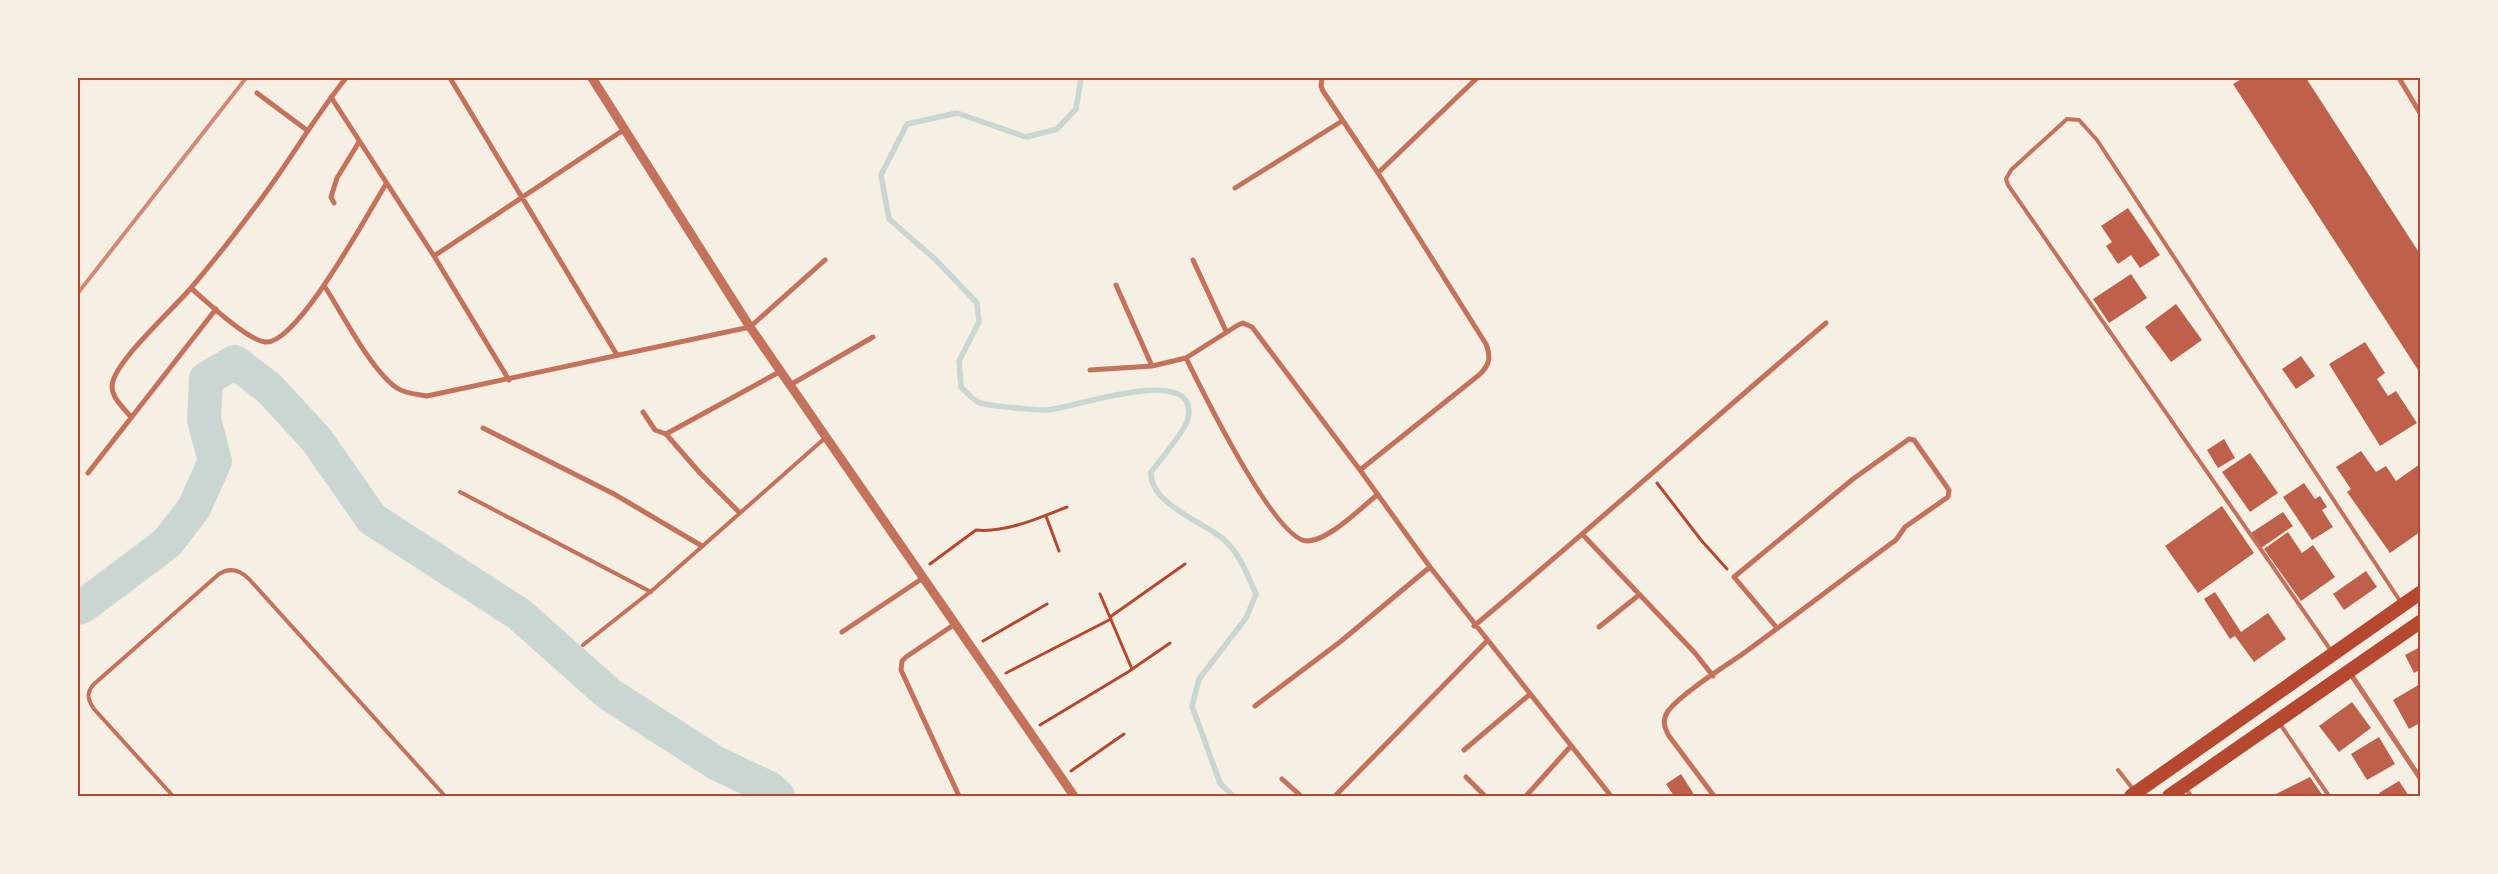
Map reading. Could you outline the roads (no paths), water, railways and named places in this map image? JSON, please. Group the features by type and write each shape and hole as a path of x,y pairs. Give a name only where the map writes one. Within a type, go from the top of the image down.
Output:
{"highway":[{"path":"2134,795 2420,594"},
{"path":"2169,796 2187,791 2278,720 2420,622"}],"street":[{"path":"131,417 116,400 113,392 112,384 116,374 191,288 253,210 330,97 346,78"},
{"path":"450,78 617,355"},
{"path":"592,78 750,327 1074,796"},
{"path":"1322,78 1321,86 1342,121 1378,173 1486,344 1490,356 1488,366 1480,375 1360,470"},
{"path":"1378,173 1476,78"},
{"path":"2399,78 2420,113"},
{"path":"257,93 308,131"},
{"path":"330,97 434,256 508,380"},
{"path":"1235,188 1342,121"},
{"path":"434,256 624,129"},
{"path":"334,203 331,197 332,187 359,142"},
{"path":"191,288 251,336 263,342 271,342 288,329 325,287 386,184"},
{"path":"325,287 374,364 391,384 399,390 427,396 750,327 825,260"},
{"path":"1193,260 1226,331"},
{"path":"1116,285 1152,366"},
{"path":"88,473 216,309"},
{"path":"1090,370 1152,366 1186,358 1226,331 1243,323 1252,327 1486,642 1610,796"},
{"path":"1474,626 1583,535 1711,420 1826,323"},
{"path":"790,385 873,337"},
{"path":"1186,358 1221,428 1272,513 1296,538 1307,542 1321,537 1377,494"},
{"path":"666,434 781,371"},
{"path":"643,412 655,430 666,434 700,473 739,512"},
{"path":"483,428 614,494 702,546"},
{"path":"1714,796 1669,736 1664,725 1666,716 1672,707 1896,540 1905,527 1948,497 1949,490 1918,444 1909,439 1875,462 1734,577 1777,628"},
{"path":"1583,535 1695,653 1713,676"},
{"path":"1256,706 1340,642 1430,567"},
{"path":"842,632 921,575"},
{"path":"1599,627 1639,595"},
{"path":"955,624 906,657 901,665 901,670 959,796"},
{"path":"1335,796 1486,642"},
{"path":"2349,670 2420,778"},
{"path":"1464,750 1529,695"},
{"path":"1526,796 1570,747"},
{"path":"1466,777 1484,796"},
{"path":"1282,779 1301,796"}],"lane":[{"path":"2334,654 2008,185 2006,179 2011,170 2063,121 2071,118 2079,120 2097,140 2403,606"},
{"path":"583,645 650,592 825,438"},
{"path":"460,492 650,592"},
{"path":"173,796 94,709 89,699 89,691 93,684 218,574 232,570 239,571 249,579 445,796"},
{"path":"2278,720 2329,796"},
{"path":"2118,770 2134,795"}],"waterway":[{"path":"1081,78 1076,109 1057,129 1026,137 957,113 907,124 881,175 889,219 936,260 977,303 979,322 959,361 961,387 976,401 1022,409 1046,410 1130,392 1155,390 1175,393 1187,402 1188,419 1186,424 1172,446 1151,472 1153,483 1158,493 1167,502 1222,538 1234,550 1256,594 1246,618 1199,679 1192,706 1220,783 1233,796"},
{"path":"78,608 167,543 194,508 215,461 204,420 206,379 235,362 269,388 316,439 372,519 519,614 609,694 716,763 769,788 778,796"}],"railway":[{"path":"78,293 246,78"}]}
